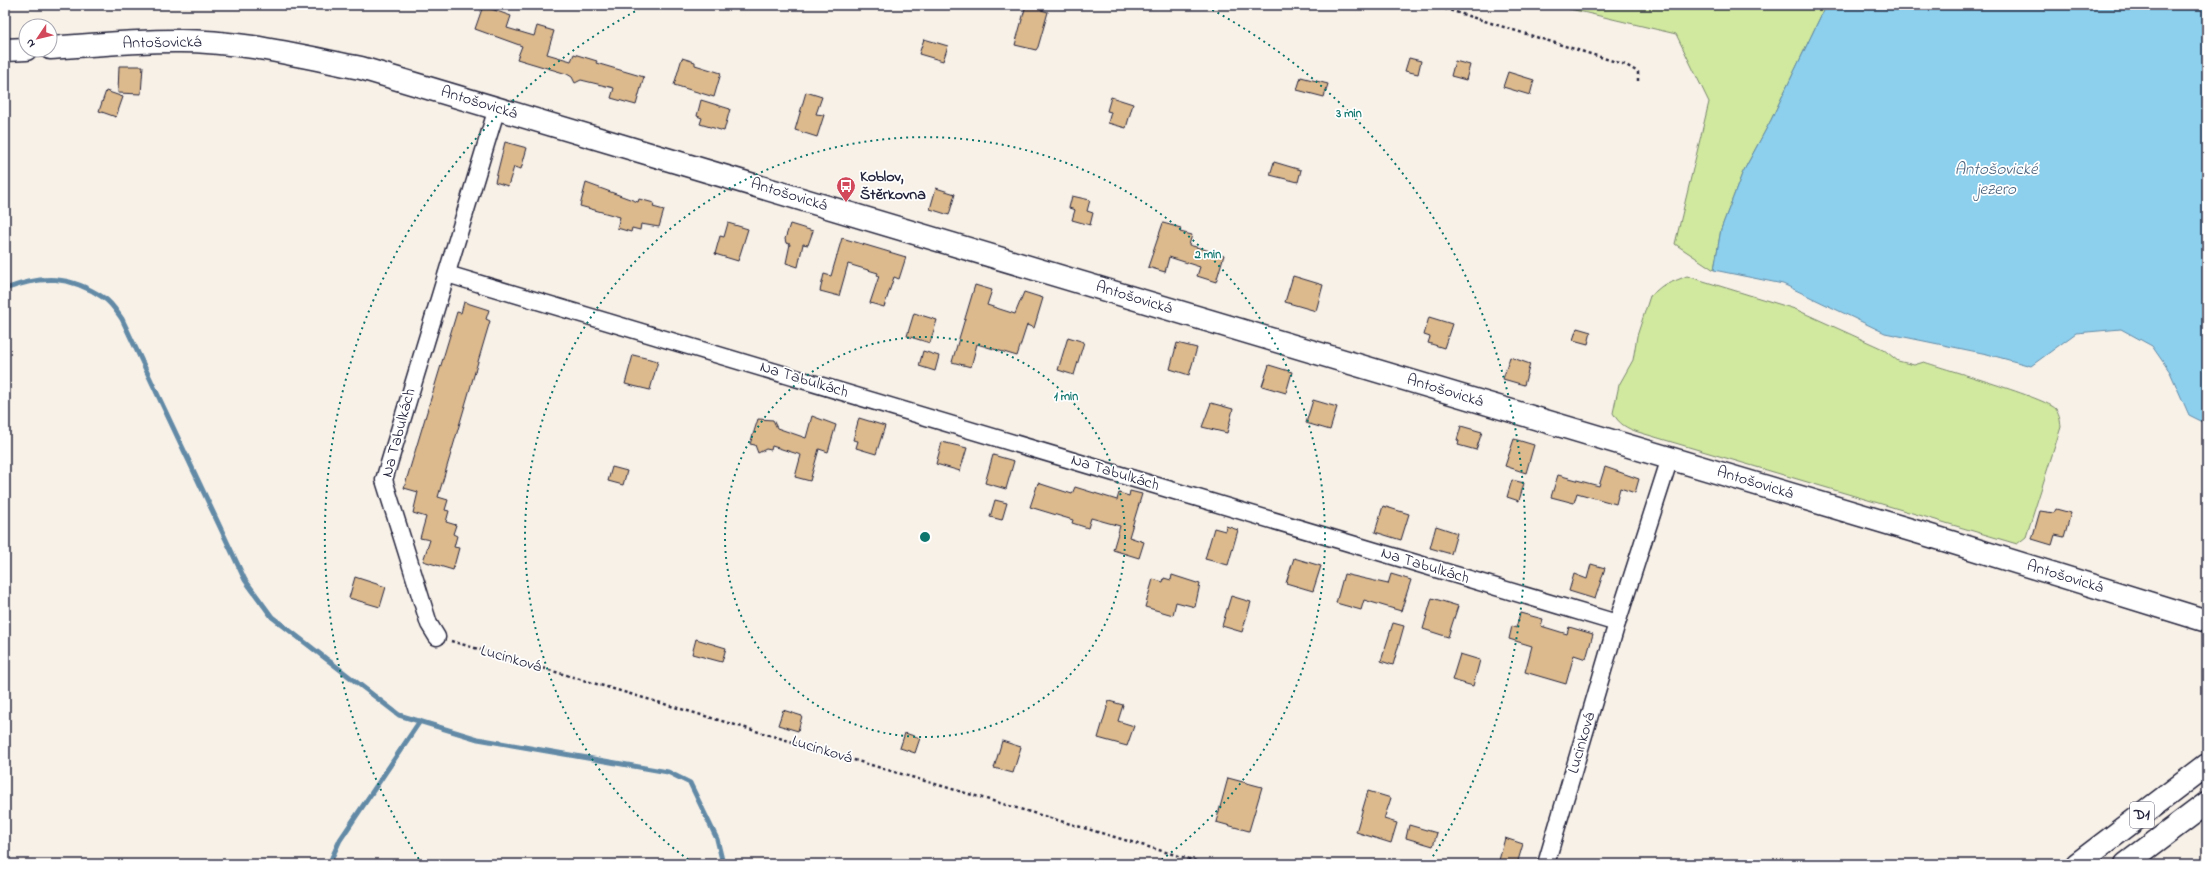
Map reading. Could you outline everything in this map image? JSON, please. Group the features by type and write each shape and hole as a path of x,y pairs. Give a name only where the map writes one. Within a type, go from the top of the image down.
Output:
{"main road":[{"name":"Antošovická","path":"58,48 175,41 254,48 361,68 1941,539 2207,621"},
{"path":"5,50 18,49"},
{"name":"D1","path":"2077,864 2207,765"},
{"name":"D1","path":"2126,864 2207,803"}],"street":[{"name":"Na Tabulkách","path":"436,637 429,624 384,480 497,108"},
{"name":"Na Tabulkách","path":"446,274 1617,623"},
{"path":"1617,623 1670,458"},
{"name":"Lucinková","path":"1546,864 1617,623"}],"path":[{"path":"1432,5 1626,66 1638,72 1638,81"},
{"name":"Lucinková","path":"436,637 1206,864"}],"green space":[{"path":"1553,5 1826,5 1771,120 1742,174 1721,229 1714,270 1675,244 1709,102 1676,34"},
{"path":"1687,276 1795,309 1883,349 1898,361 1914,365 1924,362 2015,391 2048,404 2056,409 2059,415 2061,427 2026,537 2017,544 1638,432 1623,425 1613,413 1619,385 1633,360 1637,336 1650,296 1662,286"}],"water":[{"name":"Antošovické jezero","path":"1826,5 2207,5 2207,424 2189,415 2170,372 2152,346 2121,329 2076,333 2031,366 1987,354 1885,333 1783,284 1714,270 1721,229 1742,174 1771,120"}],"building":[{"path":"1026,5 1043,5 1041,10 1048,12 1036,50 1015,45"},
{"path":"483,6 511,16 507,28 534,36 537,26 554,31 547,54 571,61 574,54 597,61 596,63 644,77 636,105 611,98 614,88 581,80 575,83 572,77 567,74 517,59 522,46 475,29"},
{"path":"924,39 948,46 943,61 919,54"},
{"path":"682,58 695,62 695,65 721,73 714,97 674,85"},
{"path":"1409,58 1421,61 1418,74 1405,71"},
{"path":"1455,61 1470,65 1466,80 1451,76"},
{"path":"119,66 143,66 141,94 118,93"},
{"path":"1508,72 1534,80 1530,95 1503,87"},
{"path":"1301,77 1328,84 1324,97 1297,90"},
{"path":"106,91 123,97 116,117 99,111"},
{"path":"806,92 822,97 816,114 824,115 817,137 795,130"},
{"path":"1111,97 1133,104 1126,128 1108,123 1111,112 1107,111"},
{"path":"701,100 730,109 724,131 700,124 702,118 697,116"},
{"path":"505,142 527,148 521,169 514,167 508,186 495,182"},
{"path":"1274,162 1301,170 1298,182 1270,175"},
{"path":"586,183 638,202 639,199 654,203 653,207 664,210 659,227 641,224 640,230 632,228 631,232 617,228 620,217 580,206"},
{"path":"936,188 955,194 949,215 930,209"},
{"path":"1072,196 1090,200 1087,211 1093,213 1090,225 1072,220 1075,210 1069,208"},
{"path":"728,223 748,229 738,261 715,254 720,236 724,237"},
{"path":"1163,223 1181,228 1180,232 1192,235 1189,245 1224,255 1216,282 1197,276 1200,267 1169,257 1165,272 1148,267"},
{"path":"790,224 813,231 808,245 803,244 798,267 786,263 790,244 786,243 785,239"},
{"path":"842,238 906,257 899,279 894,277 884,307 870,303 879,276 877,275 878,273 848,264 839,296 820,291 824,274 831,276"},
{"path":"1293,276 1323,285 1316,311 1285,302"},
{"path":"975,285 992,290 987,305 1015,314 1024,292 1043,298 1034,328 1027,325 1017,356 977,344 971,367 952,362"},
{"path":"464,302 489,310 486,319 490,321 438,497 448,500 445,510 449,511 446,522 456,525 453,534 457,536 454,547 459,548 453,570 423,561 430,540 420,538 426,517 413,513 418,492 404,488 457,312 461,313"},
{"path":"914,313 937,320 930,343 907,336"},
{"path":"1429,317 1452,324 1444,348 1428,343 1430,337 1424,335"},
{"path":"1577,328 1591,332 1588,344 1573,340"},
{"path":"1068,337 1084,342 1074,375 1058,370"},
{"path":"1177,343 1197,348 1189,375 1170,369"},
{"path":"923,351 939,356 935,371 919,366"},
{"path":"633,355 658,361 650,390 625,384"},
{"path":"1510,357 1530,364 1524,385 1503,379"},
{"path":"1269,365 1292,372 1286,393 1262,386"},
{"path":"1313,400 1337,407 1330,430 1306,423"},
{"path":"1211,403 1233,409 1227,433 1202,427"},
{"path":"812,416 836,425 828,452 819,449 810,481 795,477 801,455 772,446 771,450 766,449 758,453 755,445 750,444 758,419 773,420 777,428 806,438"},
{"path":"859,418 885,426 876,454 856,448 858,441 853,440"},
{"path":"1461,426 1482,432 1476,450 1458,445 1459,441 1457,440"},
{"path":"1514,439 1534,445 1526,473 1505,466"},
{"path":"942,442 967,448 960,471 936,464"},
{"path":"993,455 1014,461 1006,489 985,483"},
{"path":"612,467 627,471 623,485 608,481"},
{"path":"1605,467 1639,479 1635,493 1620,488 1616,504 1577,493 1574,503 1551,497 1558,475 1599,486"},
{"path":"1512,480 1524,483 1519,501 1507,497"},
{"path":"1038,483 1072,494 1075,487 1117,500 1119,493 1129,496 1130,491 1142,494 1129,537 1144,542 1139,558 1113,550 1120,526 1091,518 1088,528 1072,523 1073,520 1030,507"},
{"path":"995,500 1007,503 1002,520 990,517"},
{"path":"1383,506 1409,514 1401,540 1375,532"},
{"path":"2056,509 2071,513 2064,537 2055,535 2052,545 2032,539 2040,511 2054,513"},
{"path":"1226,526 1238,530 1228,565 1205,559 1214,528 1225,531"},
{"path":"1436,526 1457,533 1451,554 1430,548"},
{"path":"1294,558 1321,566 1313,591 1286,583"},
{"path":"1591,564 1605,568 1595,599 1569,591 1574,574 1587,579"},
{"path":"1344,574 1388,584 1391,574 1411,580 1401,611 1364,600 1361,610 1336,603"},
{"path":"1172,575 1200,584 1195,607 1176,602 1173,615 1145,607 1153,579 1163,582 1164,578 1171,580"},
{"path":"355,577 386,587 380,607 349,598"},
{"path":"1231,596 1251,602 1242,632 1222,626"},
{"path":"1432,598 1458,606 1448,637 1423,629"},
{"path":"1520,613 1543,619 1541,626 1567,634 1569,627 1593,634 1586,659 1574,655 1566,684 1525,672 1532,646 1509,639 1512,626 1516,628"},
{"path":"1393,623 1404,626 1393,665 1381,661"},
{"path":"696,639 726,648 722,662 692,654"},
{"path":"1460,654 1480,660 1473,686 1452,680"},
{"path":"1109,701 1123,705 1118,721 1134,726 1127,746 1098,738"},
{"path":"783,710 802,716 798,731 778,725"},
{"path":"905,733 920,738 915,753 900,748"},
{"path":"1002,741 1021,747 1013,773 994,768"},
{"path":"1228,778 1262,787 1249,831 1216,822"},
{"path":"1368,791 1391,798 1384,819 1397,823 1391,843 1356,832"},
{"path":"1409,825 1437,833 1433,846 1406,838"},
{"path":"1505,838 1523,844 1517,864 1498,864"}],"waterway":[{"path":"5,289 31,281 67,281 92,290 107,300 114,307 122,319 245,580 272,617 399,715 478,739 668,772 690,783 717,839 723,864"},
{"path":"329,864 340,840 420,721"}],"place":[{"name":"Koblov, Štěrkovna","path":"846,203"}]}
